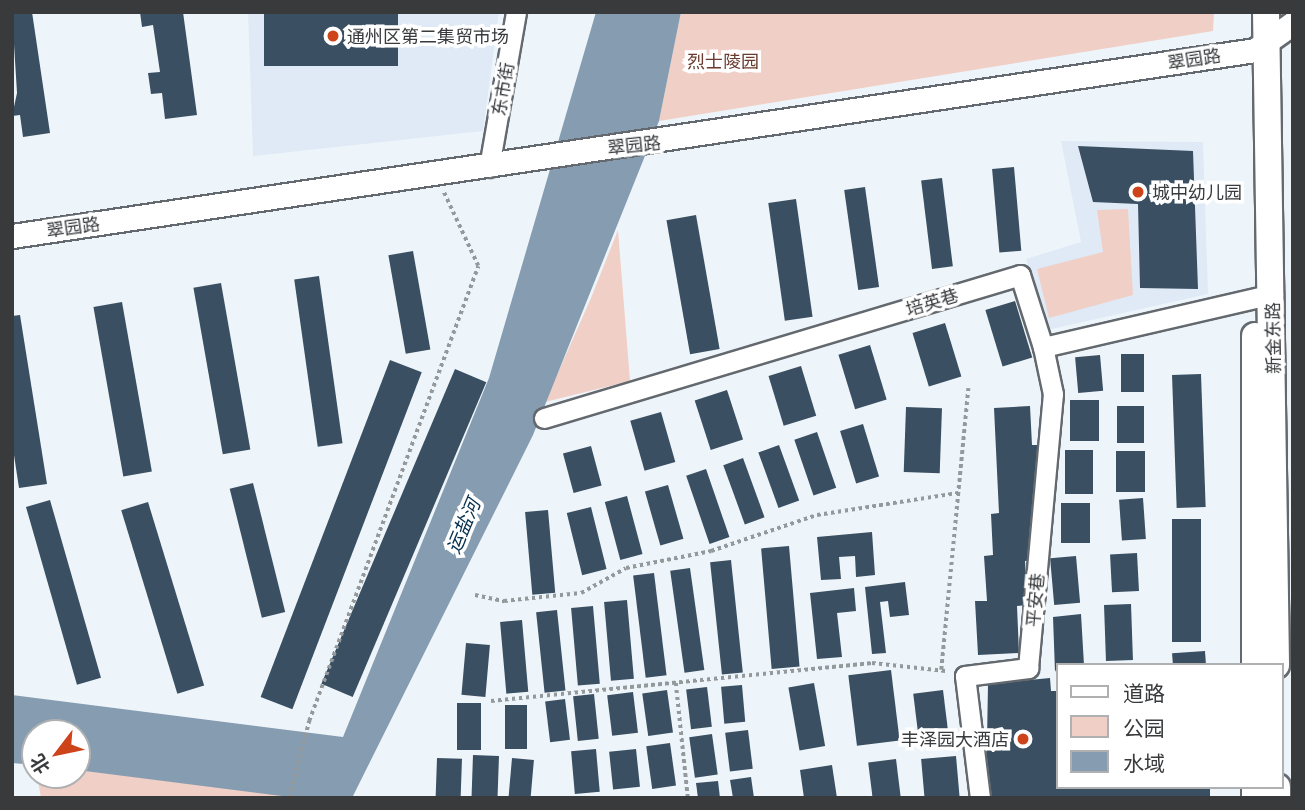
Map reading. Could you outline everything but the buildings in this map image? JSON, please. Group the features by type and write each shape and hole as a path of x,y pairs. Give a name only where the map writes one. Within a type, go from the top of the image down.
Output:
{"main road":[{"name":"新金东路","path":"1255,663 1264,296 1260,28"},
{"name":"新金东路","path":"1264,296 1284,518 1276,663"}],"street":[{"name":"东市街","path":"489,167 516,12"},
{"name":"翠园路","path":"12,236 436,177 538,155 663,142 1293,23"},
{"name":"培英巷","path":"544,418 1020,275 1043,347"},
{"path":"1043,347 1264,296"},
{"name":"平安巷","path":"965,677 1028,668 1053,394 1043,347"},
{"path":"965,677 980,798"}],"path":[{"path":"289,798 309,721 478,266 436,177"},
{"path":"941,670 968,388"},
{"path":"475,595 504,601 581,593 626,568 711,551 817,515 958,493"},
{"path":"491,701 872,663 941,670 965,677"},
{"path":"676,683 688,798"}],"shaded area":[{"path":"248,12 499,12 483,131 253,156"},
{"name":"城中幼儿园","path":"1061,141 1203,142 1208,294 1047,330 1026,259 1081,242"}],"green space":[{"name":"烈士陵园","path":"681,12 1214,12 1213,31 659,121"},
{"path":"1128,209 1133,295 1049,318 1037,269 1103,252 1097,210"},
{"path":"618,230 630,381 545,402 591,298"},
{"path":"91,771 261,788 298,798 41,798 39,789 91,789"}],"water":[{"name":"运盐河","path":"596,12 681,12 659,121 533,435 352,798 298,798 91,772 91,719 21,719 21,764 12,763 12,695 343,737 489,378"}],"place":[{"name":"通州区第二集贸市场","path":"333,36"},
{"name":"城中幼儿园","path":"1138,192"},
{"name":"丰泽园大酒店","path":"1023,739"}]}
